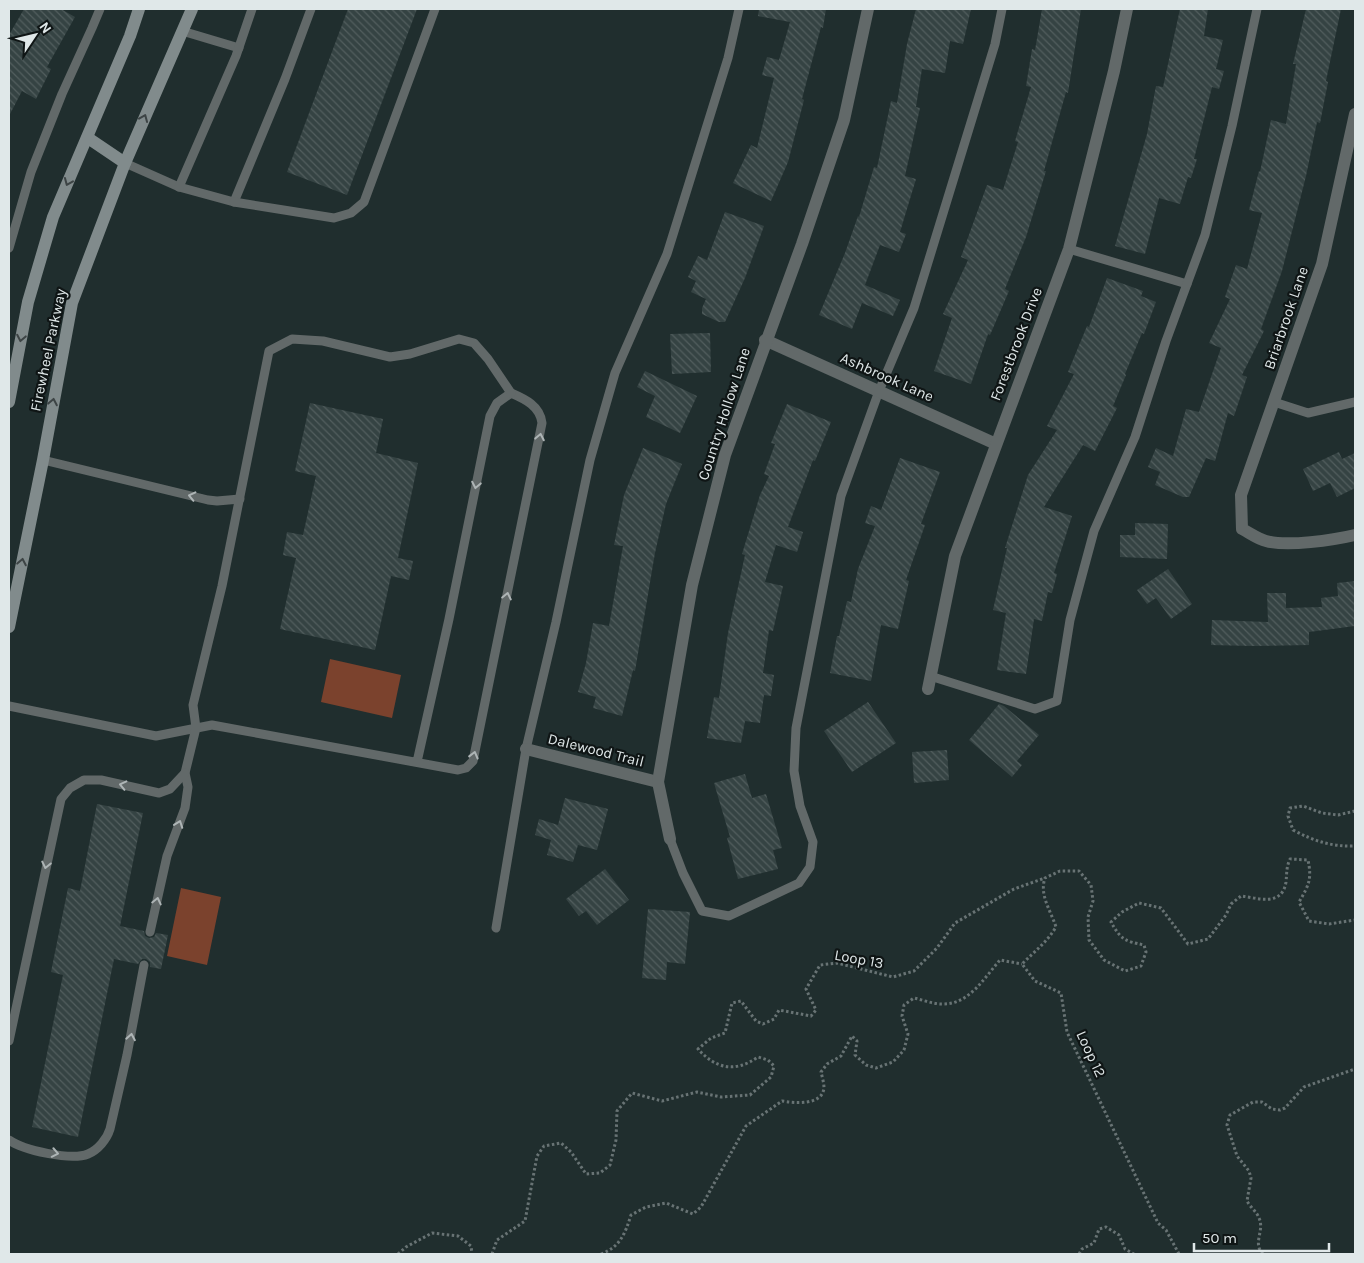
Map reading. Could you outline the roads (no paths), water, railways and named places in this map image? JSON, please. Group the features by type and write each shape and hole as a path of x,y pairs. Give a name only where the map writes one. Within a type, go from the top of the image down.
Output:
{"main road":[{"name":"Firewheel Parkway","path":"9,402 28,302 53,217 88,138 130,36 139,9"},
{"name":"Firewheel Parkway","path":"9,626 72,303 125,163 192,9"},
{"path":"88,138 125,163"}],"street":[{"name":"Country Hollow Lane","path":"670,839 658,782 694,576 724,456 802,244 844,120 868,9"},
{"name":"Forestbrook Drive","path":"929,682 955,556 1069,248 1114,71 1127,9"},
{"name":"Briarbrook Lane","path":"1355,114 1322,264 1241,495 1242,529 1266,541 1287,543 1355,535"},
{"name":"Ashbrook Lane","path":"766,340 996,444"},
{"name":"Dalewood Trail","path":"526,750 658,782"}],"lane":[{"path":"9,248 31,172 62,94 100,9"},
{"path":"179,187 239,48 252,9"},
{"path":"234,202 285,79 311,9"},
{"path":"125,163 179,187 234,202 334,218 351,213 364,202 435,9"},
{"path":"496,928 526,750 556,622 590,460 615,373 667,254 728,58 739,9"},
{"path":"670,839 683,874 702,911 729,916 799,883 810,868 814,842 800,806 794,771 796,728 841,496 879,391 917,299 995,44 1002,9"},
{"path":"929,682 1035,710 1057,701 1070,620 1094,531 1135,437 1166,341 1205,235 1232,126 1257,9"},
{"path":"182,31 239,48"},
{"path":"1069,248 1187,284"},
{"path":"9,706 156,736 196,728 212,724 458,770 466,768 473,761 542,423 538,411 531,404 511,393 488,359 474,343 459,339 410,354 390,357 323,341 292,339 269,352 222,586 193,705 196,728 185,773 188,787 185,808 167,856 150,932"},
{"path":"417,762 449,619 490,416 497,403 511,393"},
{"path":"1274,402 1308,413 1355,402"},
{"path":"42,460 208,500 240,499"},
{"path":"9,1040 61,799 70,788 84,780 101,780 159,793 170,789 185,773"},
{"path":"9,1140 26,1148 71,1157 88,1154 99,1146 108,1135 127,1055 144,965"}]}
